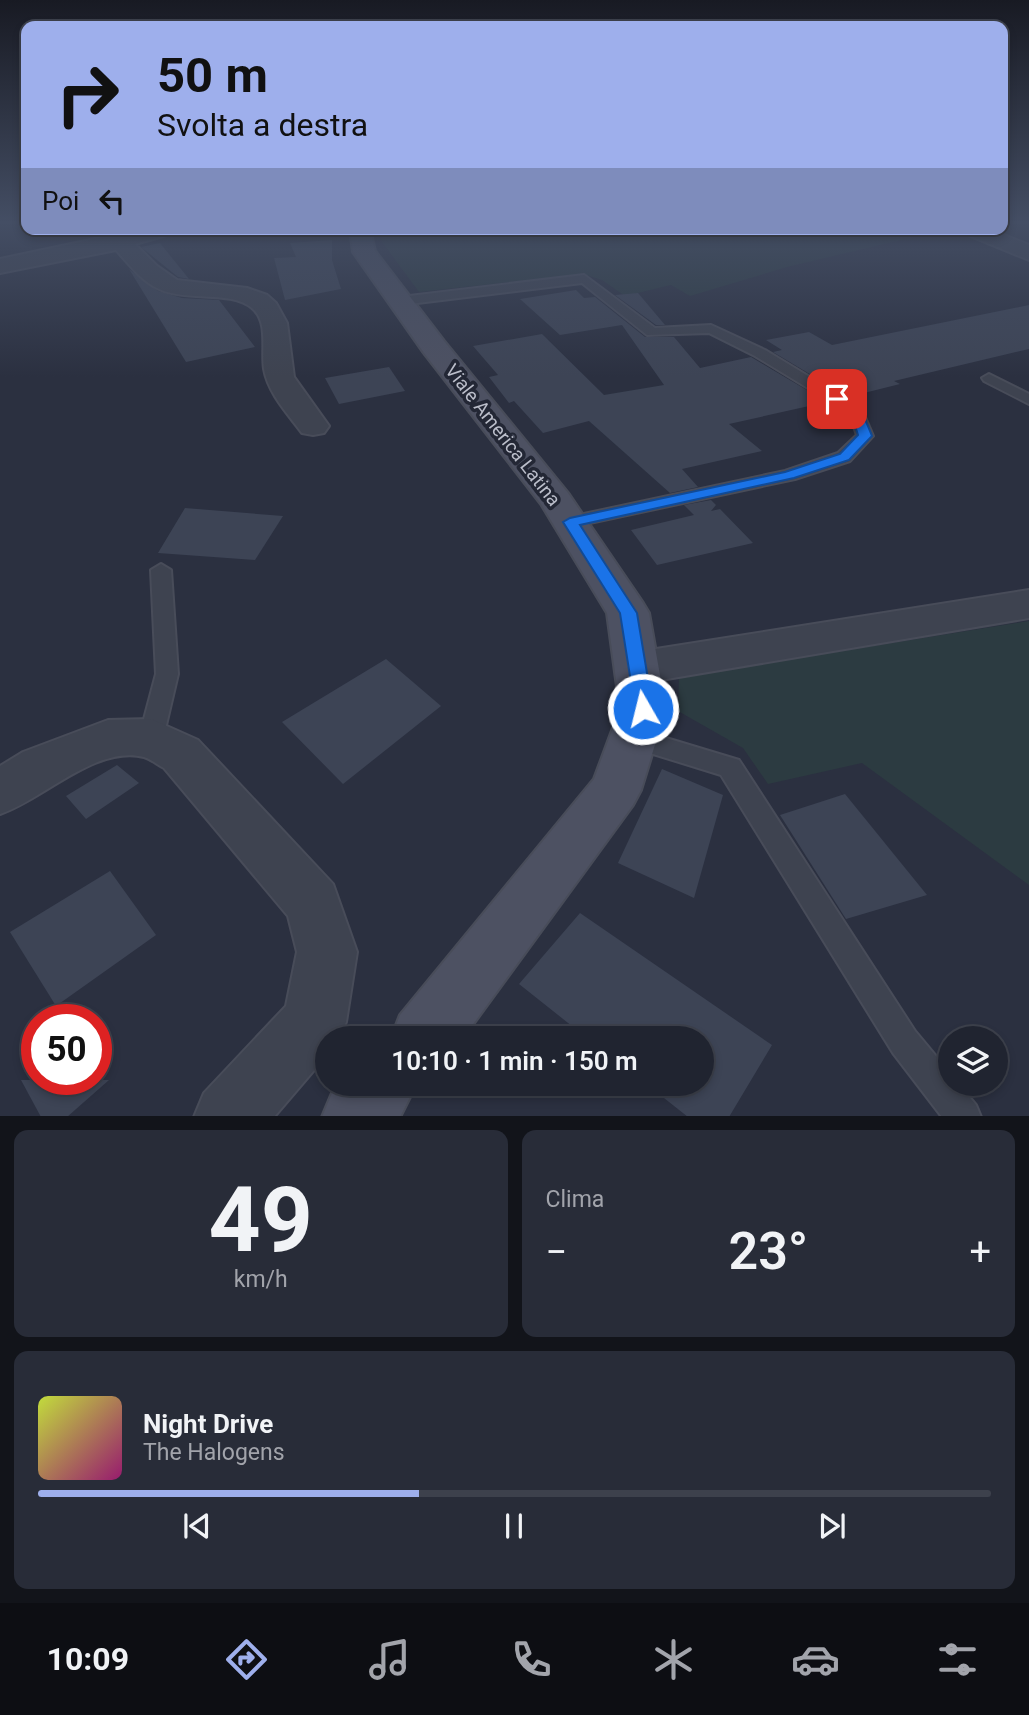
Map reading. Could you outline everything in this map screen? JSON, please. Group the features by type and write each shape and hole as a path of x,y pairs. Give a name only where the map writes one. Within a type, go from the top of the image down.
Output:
{"main road":[{"name":"Viale America Latina","path":"380,273 570,522 628,613 643,709 615,790 432,1026"},
{"path":"356,1116 373,1096"}],"street":[{"path":"153,273 171,286 253,297 268,308 273,322 280,375 288,393 313,426"},
{"path":"637,668 1029,604"},
{"path":"0,793 41,766 108,739 151,738 181,754 313,903 327,952 314,1022 228,1116"}],"lane":[{"path":"401,301 584,279 652,332 711,329 760,353 856,411 865,436 845,457 789,475 570,522"},
{"path":"989,378 1029,400"},
{"path":"151,738 167,674 161,570"},
{"path":"633,738 730,767 904,1042 964,1116"}],"shaded area":[{"path":"405,273 767,273 690,296 671,285 625,296 602,280 583,274 419,292"},
{"path":"1029,621 1029,885 862,763 768,784 743,748 678,711 679,677"}],"building":[{"path":"132,273 158,291 182,298 219,300 255,347 186,362"},
{"path":"173,273 184,273 189,279"},
{"path":"278,273 336,273 341,289 285,300"},
{"path":"576,290 584,298 595,297 645,337 674,337 700,368 751,357 827,402 729,424 762,451 682,469 698,487 670,493 589,421 543,433 514,401 509,403 489,377 498,375 473,346 542,334 604,395 664,385 622,325 560,335 520,299"},
{"path":"638,293 665,325 656,325 615,295"},
{"path":"1029,305 1029,349 894,381 900,384 848,397 773,352 782,350 766,340 809,332 832,345"},
{"path":"389,367 405,391 339,404 325,378"},
{"path":"711,500 716,505 711,511 720,509 753,543 657,565 631,530 694,515 684,505"},
{"path":"185,508 283,516 255,560 158,553"},
{"path":"386,659 441,706 343,784 282,722"},
{"path":"117,765 139,783 86,819 66,796"},
{"path":"662,769 723,795 694,898 618,863"},
{"path":"845,794 927,895 846,919 780,815"},
{"path":"110,871 156,935 59,1004 55,1004 10,932"},
{"path":"580,913 772,1045 730,1116 687,1116 661,1096 714,1096 714,1026 572,1026 519,984"},
{"path":"29,1095 92,1095 68,1116 40,1116"}],"route":[{"path":"643,709 628,613 570,522 789,475 845,457 865,436 856,411 837,399"}]}
